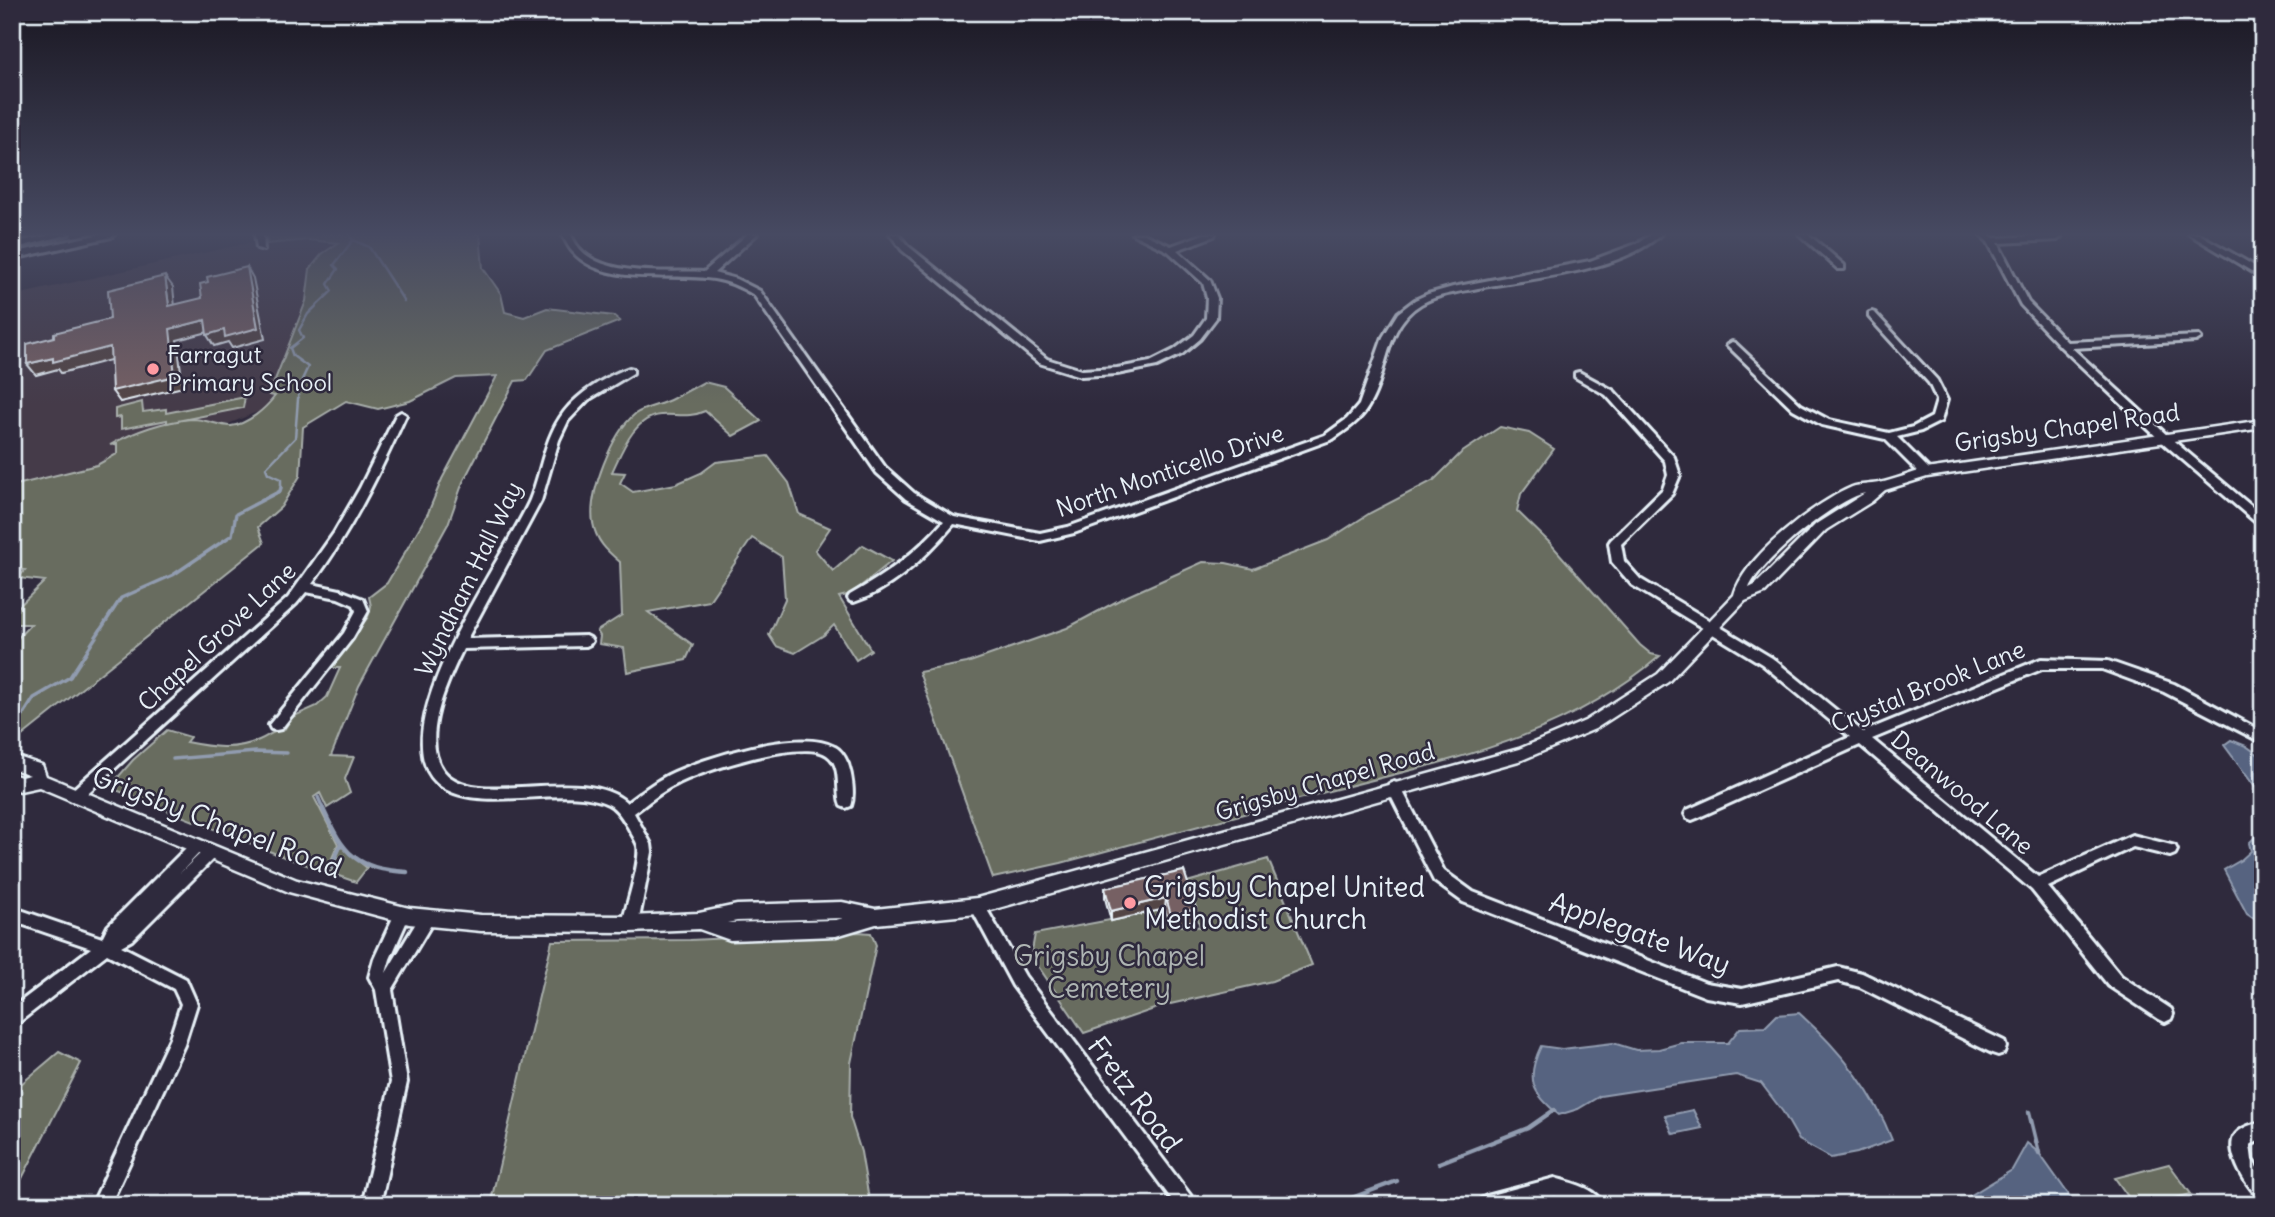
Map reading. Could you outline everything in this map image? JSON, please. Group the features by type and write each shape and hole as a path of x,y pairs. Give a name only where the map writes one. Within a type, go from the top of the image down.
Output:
{"street":[{"name":"North Monticello Drive","path":"753,291 881,470 910,496 951,520 1040,537 1070,530 1329,438 1345,426 1366,403 1392,326 1413,305 1437,294 1452,291"},
{"path":"956,291 1043,361 1081,373 1117,371 1153,364 1178,352 1197,337 1211,318 1210,291"},
{"path":"2017,291 2024,303 2064,345 2165,439 2263,522"},
{"path":"1732,345 1797,407 1826,423 1889,436 1917,429 1937,419 1942,400 1933,382 1872,315"},
{"path":"2064,345 2196,338"},
{"name":"Wyndham Hall Way","path":"626,811 612,799 584,791 471,793 445,782 430,761 429,718 458,643 535,500 554,440 564,420 579,402 629,371"},
{"name":"Deanwood Lane","path":"1579,375 1610,393 1670,460 1674,475 1668,491 1615,543 1618,562 1636,582 1767,661 2037,885 2115,981 2165,1014"},
{"name":"Chapel Grove Lane","path":"75,796 292,601 304,587 321,567 365,490 401,415"},
{"name":"Grigsby Chapel Road","path":"12,780 20,784 40,780 295,887 427,918 481,923 630,924 699,921 730,932 836,928 876,916 977,906 1522,754 1590,725 1663,678 1740,597 1760,589 1821,527 1880,487 1926,473 2263,424"},
{"path":"1889,436 1926,473"},
{"path":"854,598 900,571 927,550 951,520"},
{"path":"276,725 348,636 362,611 359,602 349,597 304,587"},
{"path":"458,643 586,641"},
{"name":"Crystal Brook Lane","path":"1692,814 1861,738 2041,664 2103,664 2169,688 2263,738"},
{"path":"630,924 645,847 626,811 672,779 788,745 813,744 831,750 842,762 846,802"},
{"path":"12,761 36,770 40,780"},
{"name":"Applegate Way","path":"1394,788 1439,876 1468,897 1706,990 1742,996 1838,974 1862,980 1998,1047"},
{"path":"2037,885 2132,841 2170,850"},
{"path":"12,1017 106,946 127,934 203,850"},
{"name":"Fretz Road","path":"977,906 1019,981 1187,1205"},
{"path":"12,914 106,946 180,984 189,1004 178,1038 101,1205"},
{"path":"372,1205 399,1082 384,988 377,978 382,959 402,914"},
{"path":"384,988 394,977 402,958 427,918"},
{"path":"2263,1130 2249,1133 2241,1141 2240,1151 2246,1169 2263,1190"},
{"path":"1487,1205 1555,1187 1576,1193 1595,1205"}],"shaded area":[{"name":"Farragut Primary School","path":"35,291 321,291 277,392 262,410 214,430 12,501 12,296"}],"green space":[{"path":"307,291 499,291 505,312 524,317 547,308 614,316 620,321 547,350 527,380 515,381 463,482 448,524 359,686 331,756 354,757 345,779 350,793 327,808 320,793 314,797 338,844 330,863 322,870 331,872 341,846 367,868 356,882 284,857 116,790 112,784 133,760 167,730 190,737 186,742 241,746 284,730 292,717 317,706 327,697 340,668 328,668 368,617 371,606 369,597 387,583 428,513 442,479 497,376 456,378 410,401 378,409 346,401 303,427 300,476 281,507 258,527 264,543 12,744 12,644 31,624 12,624 12,613 45,581 18,578 25,570 12,569 12,486 97,465 117,454 117,444 110,445 171,422 193,419 231,426 250,419 275,396 269,395 306,301"},
{"path":"704,382 724,387 761,421 733,436 705,411 689,415 652,417 636,428 630,436 612,472 625,473 620,483 633,492 676,484 701,473 716,462 768,456 789,483 799,514 830,528 815,550 833,571 863,545 892,561 851,594 839,597 871,650 856,660 834,625 824,635 795,653 776,646 769,635 785,599 782,557 752,538 709,601 648,612 693,645 686,660 627,672 624,648 599,644 600,636 597,631 622,615 620,562 599,540 594,529 592,510 598,480 610,449 635,414"},
{"path":"245,397 243,408 167,423 167,420 121,429 121,417 115,418 115,409 142,402 143,412 166,409 166,413"},
{"path":"1500,427 1529,433 1554,449 1521,494 1517,511 1550,543 1640,645 1651,654 1660,656 1623,684 1584,708 1544,727 1461,757 1061,863 993,878 919,672 967,663 1067,628 1123,598 1203,562 1226,563 1253,569 1328,540 1370,513 1434,480 1461,453"},
{"name":"Grigsby Chapel Cemetery","path":"1268,859 1312,965 1272,981 1166,1005 1084,1033 1031,956 1035,934 1147,913 1163,901 1170,925 1200,927 1187,882"},
{"path":"871,933 876,945 851,1063 850,1117 861,1152 870,1205 490,1205 552,941 690,940"},
{"path":"59,1052 81,1063 12,1198 12,1155 16,1150 12,1145 12,1117 21,1084"},
{"path":"2169,1164 2191,1194 2149,1205 2134,1205 2115,1178"}],"water":[{"path":"2231,740 2246,746 2263,758 2263,798 2224,745"},
{"path":"2263,829 2263,925 2247,914 2224,870 2251,851 2249,843"},
{"path":"1799,1013 1841,1055 1865,1087 1892,1140 1857,1153 1831,1158 1799,1140 1783,1112 1761,1083 1736,1075 1600,1096 1578,1109 1559,1115 1537,1092 1534,1085 1533,1068 1541,1046 1562,1049 1613,1043 1636,1050 1659,1049 1681,1043 1728,1043 1740,1028 1765,1027 1777,1015"},
{"path":"1693,1110 1702,1128 1673,1134 1665,1116"},
{"path":"2027,1143 2039,1153 2076,1205 1955,1205 2012,1170"}],"building":[{"name":"Farragut Primary School","path":"108,291 167,291 169,306 202,298 201,291 251,291 258,328 225,337 224,330 207,335 205,320 170,329 175,376 112,391 110,347 53,362 53,358 27,364 27,344 54,337 54,333 110,319"},
{"name":"Grigsby Chapel United Methodist Church","path":"1184,871 1196,909 1171,915 1166,898 1111,911 1105,888"}],"waterway":[{"path":"281,487 281,479 268,473 266,468 295,438 299,386 308,367 293,356 290,348 303,338 299,330 308,314 332,291"},
{"path":"397,291 404,301"},
{"path":"12,733 34,698 70,677 121,598 173,575 232,535 236,514 280,491 281,487"},
{"path":"173,759 256,752 287,753"},
{"path":"318,797 324,811"},
{"path":"324,811 338,838 354,857 375,867 407,872"},
{"path":"331,867 341,844"},
{"path":"1439,1163 1528,1128 1554,1110"},
{"path":"2029,1112 2039,1153"},
{"path":"1333,1205 1397,1181"}],"place":[{"name":"Farragut Primary School","path":"153,369"},
{"name":"Grigsby Chapel United Methodist Church","path":"1130,903"}]}
